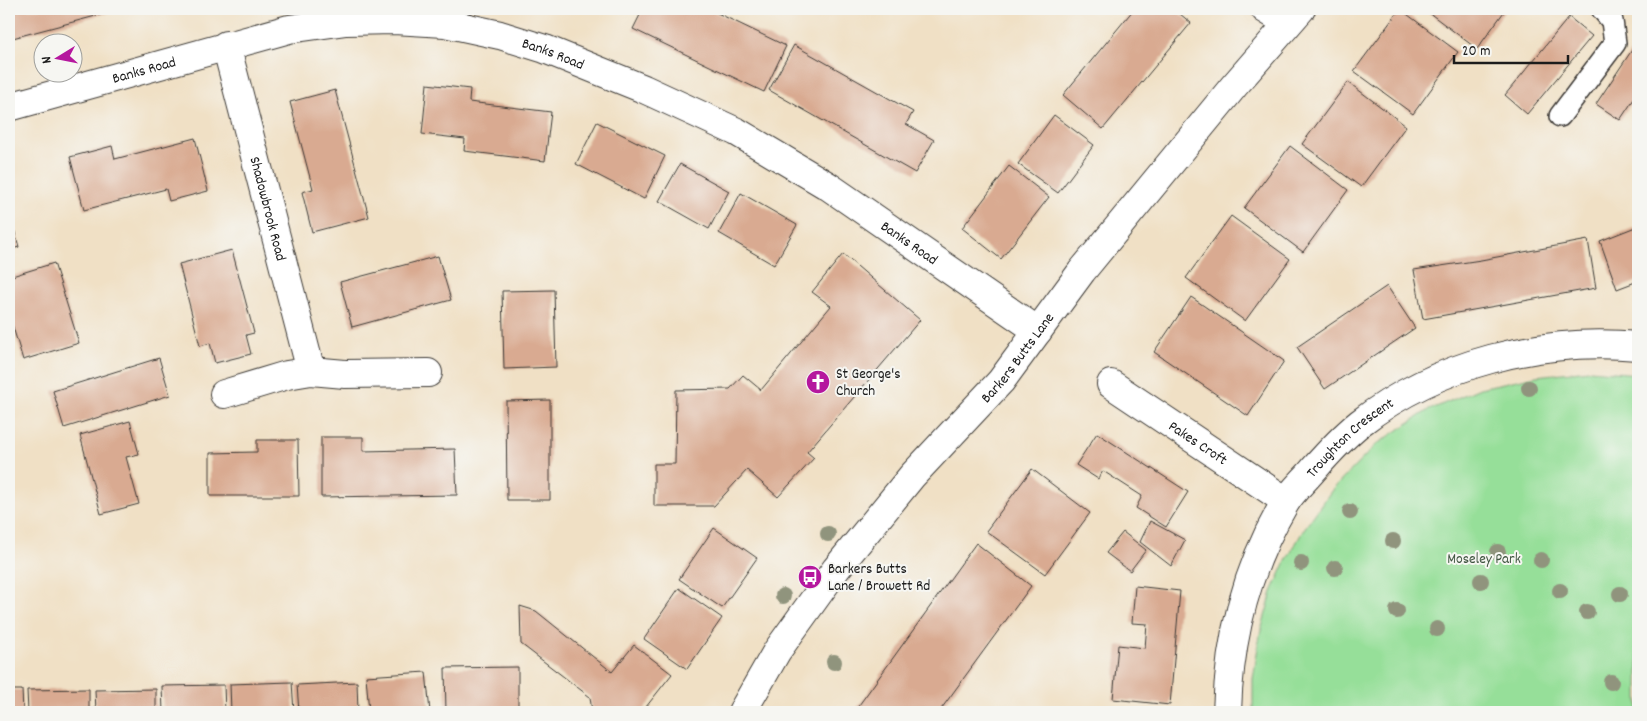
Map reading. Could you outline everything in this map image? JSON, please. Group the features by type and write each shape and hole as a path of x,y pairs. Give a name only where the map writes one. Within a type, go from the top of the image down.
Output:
{"street":[{"path":"1265,9 1294,16"},
{"name":"Banks Road","path":"9,107 289,29 346,21 447,16 545,49 644,89 737,132 828,186 1038,331"},
{"name":"Barkers Butts Lane","path":"742,712 777,651 836,569 912,476 1001,381 1082,271 1294,16"},
{"name":"Shadowbrook Road","path":"226,46 311,371"},
{"name":"Troughton Crescent","path":"1227,712 1228,676 1234,635 1245,591 1261,549 1286,501 1324,458 1360,423 1396,399 1434,379 1481,361 1534,349 1579,344 1638,346"},
{"path":"224,394 287,375 311,371 345,374 428,373"},
{"name":"Pakes Croft","path":"1110,384 1286,501"}],"lane":[{"path":"1560,116 1615,44 1612,21 1602,9"}],"green space":[{"name":"Moseley Park","path":"1589,370 1638,374 1638,712 1253,712 1253,679 1260,634 1272,592 1287,559 1304,529 1332,490 1377,444 1427,411 1480,388 1536,376"}],"building":[{"path":"9,9 122,9 32,32 9,39"},
{"path":"643,9 709,9 786,46 764,92 633,29"},
{"path":"1134,9 1174,9 1191,23 1103,129 1063,95"},
{"path":"1400,9 1458,52 1413,114 1354,71"},
{"path":"1424,9 1506,9 1477,49"},
{"path":"1569,17 1592,36 1527,114 1505,95"},
{"path":"1638,41 1638,93 1620,120 1596,104"},
{"path":"794,45 913,112 906,124 934,140 915,173 769,90"},
{"path":"1348,82 1406,126 1361,187 1302,144"},
{"path":"427,84 470,89 469,102 551,112 545,161 464,151 465,139 422,134"},
{"path":"335,90 369,217 312,232 302,192 313,189 290,102"},
{"path":"1054,115 1094,145 1058,193 1018,164"},
{"path":"597,122 665,156 644,199 576,164"},
{"path":"195,138 208,191 169,201 166,189 84,210 70,157 112,146 115,159"},
{"path":"1290,146 1348,190 1303,252 1244,208"},
{"path":"680,164 729,191 709,229 659,201"},
{"path":"1009,166 1049,197 1001,259 962,228"},
{"path":"741,193 797,225 774,265 719,233"},
{"path":"9,211 19,247 9,250"},
{"path":"1231,216 1290,259 1245,321 1186,278"},
{"path":"1638,226 1638,281 1617,289 1600,241"},
{"path":"1588,240 1596,288 1423,319 1414,270 1481,260"},
{"path":"232,250 254,333 246,335 251,354 215,363 210,343 200,346 179,264"},
{"name":"St George's Church","path":"843,254 920,320 807,452 814,458 778,497 747,470 714,506 654,506 654,464 675,464 676,390 730,389 743,375 761,390 831,306 812,292"},
{"path":"438,256 451,300 352,327 340,282"},
{"path":"54,263 79,343 23,360 9,314 9,277"},
{"path":"1387,286 1415,328 1325,389 1297,347"},
{"path":"554,290 556,367 504,369 502,291"},
{"path":"1191,297 1284,361 1248,416 1154,352"},
{"path":"159,358 170,395 64,428 53,391"},
{"path":"550,400 550,500 507,500 506,401"},
{"path":"130,421 139,454 126,457 139,504 101,514 80,435"},
{"path":"1097,433 1188,492 1166,527 1136,508 1142,496 1103,471 1098,479 1076,465"},
{"path":"321,437 363,437 363,451 455,449 457,495 321,497"},
{"path":"257,440 298,440 299,496 210,496 210,453 257,452"},
{"path":"1032,469 1090,513 1045,574 986,531"},
{"path":"1150,521 1185,540 1171,566 1140,542"},
{"path":"714,528 757,558 722,608 679,579"},
{"path":"1123,532 1146,550 1130,571 1106,553"},
{"path":"976,543 1031,586 939,712 854,712"},
{"path":"1135,586 1180,591 1170,705 1113,699 1118,645 1145,648 1147,624 1132,623"},
{"path":"679,588 722,618 687,669 644,639"},
{"path":"520,606 536,611 612,672 634,645 672,674 642,712 592,712 590,697 521,644"},
{"path":"518,667 518,712 446,712 445,668"},
{"path":"426,672 430,712 369,712 366,676"},
{"path":"292,682 294,712 231,712 230,684"},
{"path":"357,682 358,712 299,712 297,685"},
{"path":"224,685 225,712 163,712 162,686"},
{"path":"89,689 89,712 28,712 27,690"},
{"path":"156,689 156,712 96,712 95,690"},
{"path":"9,690 22,690 23,712 9,712"}],"place":[{"name":"St George's Church","path":"818,382"},
{"name":"Barkers Butts Lane / Browett Rd","path":"810,577"}]}
